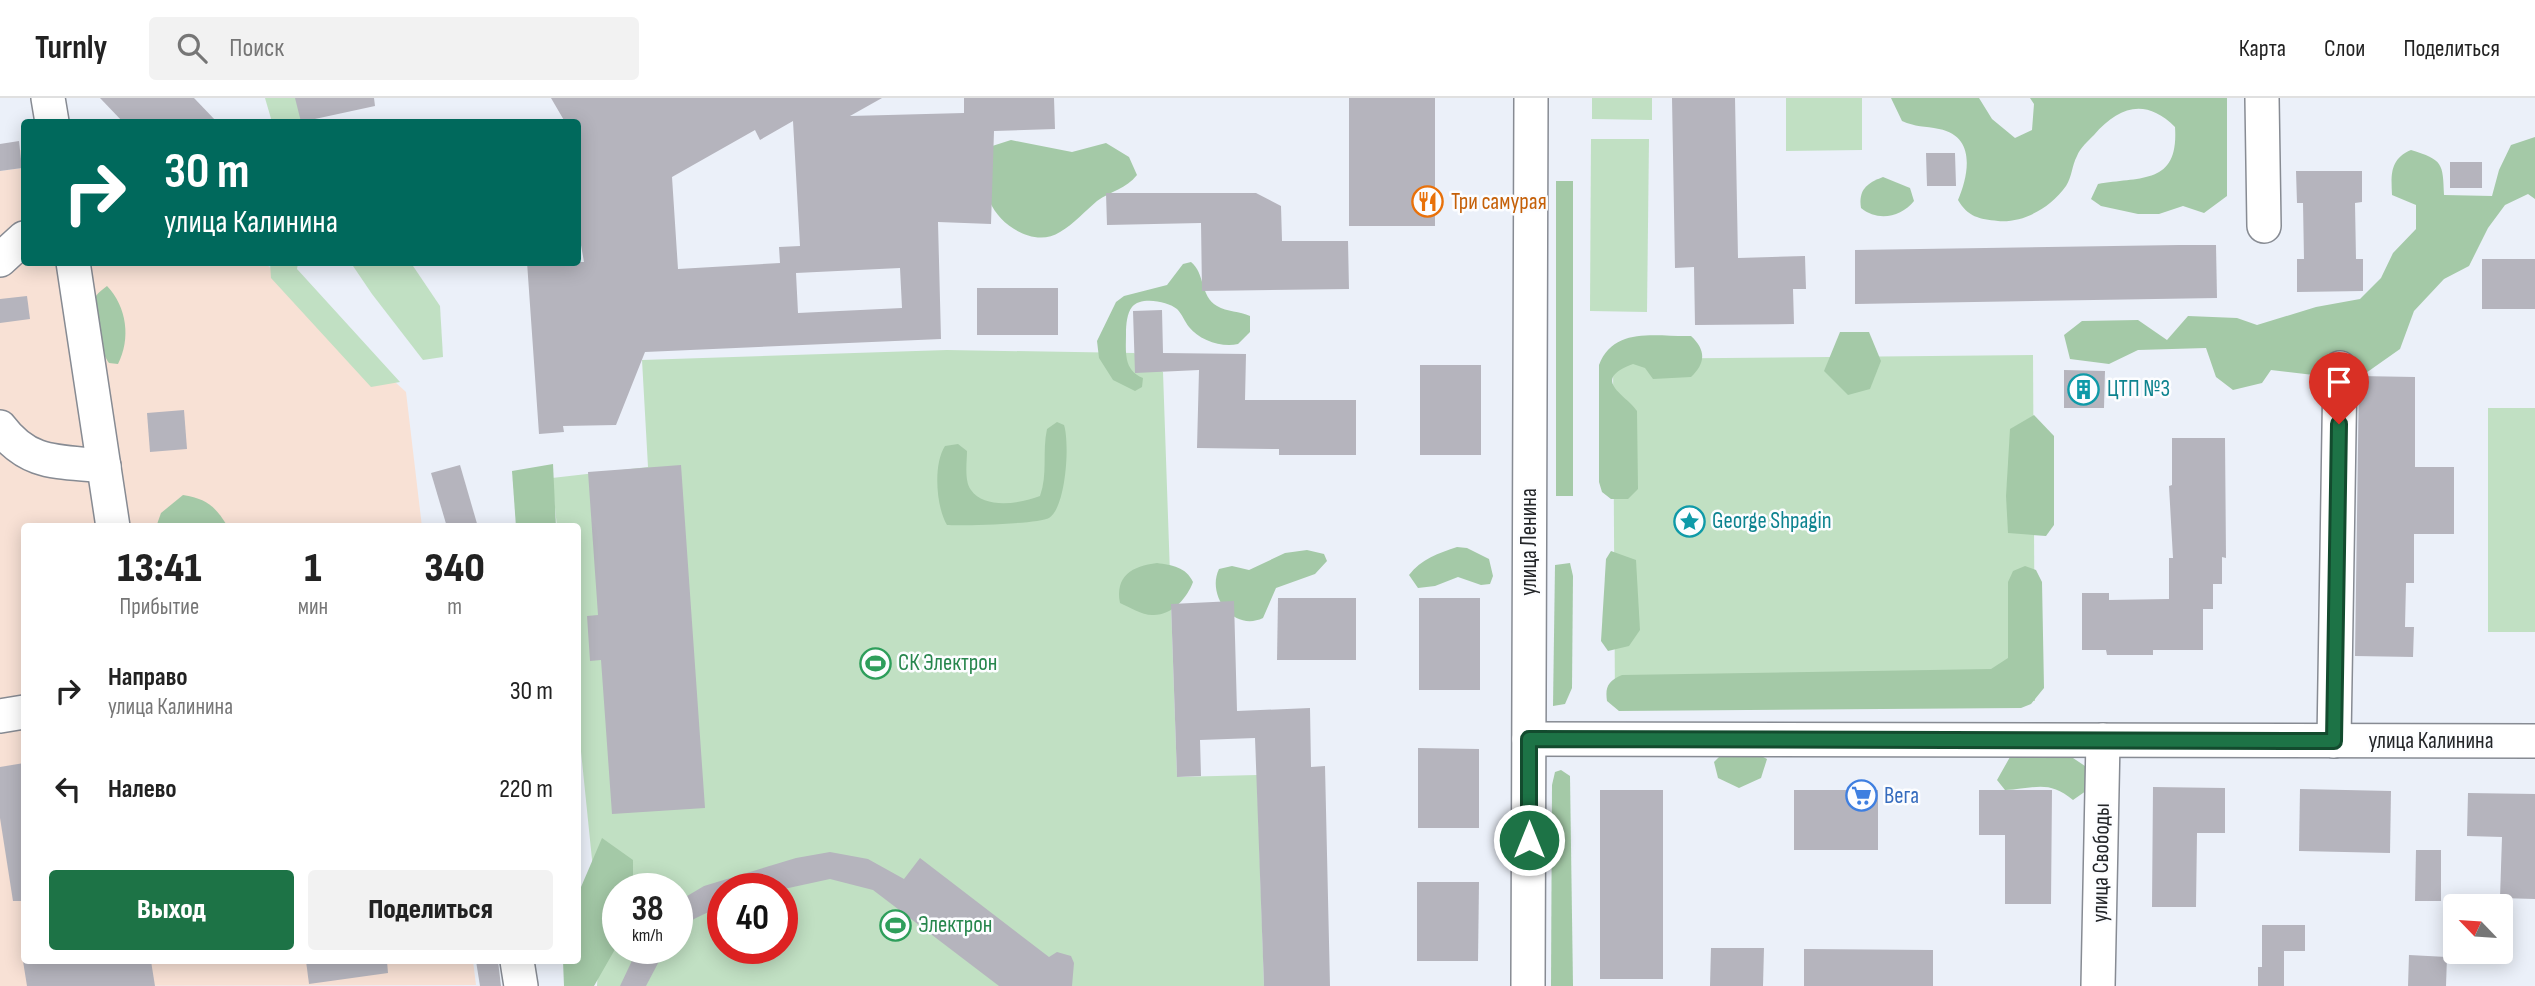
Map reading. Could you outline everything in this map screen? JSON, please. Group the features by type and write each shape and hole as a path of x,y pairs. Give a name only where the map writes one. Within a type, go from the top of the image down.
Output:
{"street":[{"path":"48,98 52,119"},
{"name":"улица Ленина","path":"1528,986 1531,98"},
{"path":"2262,98 2264,226"},
{"path":"0,260 21,241"},
{"path":"74,266 112,523"},
{"path":"2334,741 2340,368"},
{"path":"0,427 15,447 38,459 104,466"},
{"path":"0,716 21,712"},
{"name":"улица Калинина","path":"1529,739 2535,741"},
{"name":"улица Свободы","path":"2098,986 2104,740"},
{"path":"517,964 521,986"}],"shaded area":[{"path":"21,168 21,266 268,266 406,392 422,523 21,523 21,964 473,964 476,985 0,986 0,171"}],"green space":[{"path":"265,98 303,98 311,119 271,119"},
{"path":"1592,98 1652,98 1652,120 1592,119"},
{"path":"1786,98 1862,98 1862,150 1786,151"},
{"path":"1891,98 1979,98 1992,119 2015,138 2032,130 2034,104 2030,98 2227,98 2227,196 2204,213 2183,206 2159,214 2138,214 2101,206 2091,199 2098,184 2154,175 2171,160 2175,146 2175,127 2154,112 2133,109 2113,117 2084,145 2075,160 2066,186 2044,207 2027,217 2008,221 1980,218 1970,214 1958,200 1967,168 1964,148 1959,139 1939,129 1902,121"},
{"path":"2535,137 2535,199 2528,194 2505,205 2488,228 2469,266 2444,279 2414,311 2400,349 2356,380 2271,370 2262,383 2233,390 2216,377 2206,348 2138,350 2109,364 2070,359 2064,335 2082,321 2138,320 2167,340 2188,316 2237,318 2257,325 2316,307 2360,299 2381,278 2393,253 2416,229 2416,205 2392,195 2393,168 2399,158 2411,150 2435,160 2442,169 2444,195 2492,196 2499,170 2511,145"},
{"path":"1591,139 1649,139 1647,312 1590,311"},
{"path":"1011,140 1072,152 1106,143 1129,157 1137,175 1123,187 1097,201 1060,232 1050,236 1030,236 1019,232 1002,219 988,196 986,148"},
{"path":"1883,177 1910,188 1914,201 1903,211 1889,216 1868,212 1861,208 1860,202 1865,188"},
{"path":"1556,181 1573,181 1573,496 1556,496"},
{"path":"1191,262 1199,272 1212,302 1221,308 1250,316 1250,332 1238,344 1218,344 1193,332 1173,306 1154,301 1141,302 1129,312 1126,347 1129,365 1143,378 1142,387 1135,391 1113,380 1099,358 1097,341 1116,302 1124,296 1167,285 1183,264"},
{"path":"270,266 298,266 297,269 400,382 371,387 271,278"},
{"path":"353,266 413,266 440,306 443,357 423,360"},
{"path":"107,286 119,304 125,324 125,344 118,364 109,363 106,358 93,316 94,300"},
{"path":"1840,332 1869,332 1881,361 1870,389 1848,395 1824,371"},
{"path":"1650,335 1691,336 1702,351 1702,362 1691,377 1653,379 1645,368 1633,364 1614,376 1612,382 1615,388 1637,411 1638,489 1628,499 1611,499 1602,492 1599,482 1599,365 1615,344 1625,339"},
{"name":"СК Электрон","path":"947,350 1134,353 1163,372 1177,777 1257,775 1264,986 597,986 600,938 581,751 581,523 557,523 552,478 648,467 642,360"},
{"path":"2033,355 2035,701 1615,704 1613,359"},
{"path":"2488,408 2535,408 2535,632 2488,632"},
{"path":"2034,415 2054,436 2054,525 2046,536 2008,533 2006,496 2010,429"},
{"path":"1057,422 1064,425 1066,434 1065,475 1059,502 1049,518 1016,523 947,525 940,508 937,486 939,463 945,446 958,444 967,451 967,482 977,496 994,503 1024,501 1040,496 1044,479 1047,429"},
{"path":"553,464 556,523 516,523 512,471"},
{"path":"183,495 210,505 225,523 157,523 161,513"},
{"path":"1457,547 1467,548 1489,559 1493,576 1490,584 1481,585 1458,577 1435,586 1418,588 1409,575 1414,569 1431,557"},
{"path":"1307,550 1324,554 1327,561 1315,574 1276,588 1263,618 1242,620 1225,609 1216,590 1219,569 1232,566 1249,570 1285,553"},
{"path":"1611,551 1636,560 1640,630 1629,646 1608,651 1601,641 1606,559"},
{"path":"1157,563 1178,568 1190,577 1193,582 1183,600 1159,615 1140,612 1120,603 1120,586 1127,574"},
{"path":"1570,563 1573,576 1572,688 1565,704 1553,706 1555,565"},
{"path":"2025,566 2036,570 2042,582 2044,688 2031,704 2021,708 1619,711 1607,701 1608,685 1622,675 1991,669 2008,658 2008,582 2013,571"},
{"path":"1728,748 1746,748 1767,759 1761,778 1739,788 1718,778 1714,762"},
{"path":"2034,750 2073,758 2094,772 2093,786 2073,800 2048,787 2005,790 1997,780 2010,757"},
{"path":"1561,770 1570,776 1573,986 1551,986 1552,785 1555,772"},
{"path":"602,838 633,860 633,873 602,873 602,964 607,964 594,986 564,986 563,964 581,964 581,887"}],"building":[{"path":"100,98 194,98 214,119 120,119"},
{"path":"295,98 374,98 375,106 315,119 300,119"},
{"path":"551,98 882,98 850,116 964,113 964,98 1054,98 1055,129 994,131 991,224 938,222 941,339 645,352 616,425 563,426 564,432 539,434 527,266 581,266 581,262 584,262 581,245 581,119 563,119","holes":["793,121 800,246 779,247 780,263 678,269 672,177 755,130 760,140","900,268 902,308 798,313 796,273"]},
{"path":"1349,98 1435,98 1435,226 1349,226"},
{"path":"1672,98 1735,98 1738,258 1805,256 1806,289 1793,289 1794,324 1695,325 1694,267 1675,268"},
{"path":"19,141 21,168 0,171 0,144"},
{"path":"1926,153 1955,153 1956,186 1927,186"},
{"path":"2450,162 2482,162 2482,188 2450,188"},
{"path":"2296,171 2362,171 2362,202 2355,203 2356,259 2363,259 2363,291 2297,292 2297,259 2304,259 2303,203 2297,203"},
{"path":"1106,193 1256,193 1281,206 1282,241 1348,241 1349,289 1202,291 1201,223 1107,225"},
{"path":"2216,245 2217,298 1855,304 1855,250"},
{"path":"2482,259 2535,259 2535,309 2482,309"},
{"path":"977,288 1058,288 1058,335 977,335"},
{"path":"27,296 30,319 0,323 0,299"},
{"path":"1162,310 1163,353 1246,354 1245,400 1356,400 1356,455 1279,455 1279,449 1197,448 1199,370 1135,373 1133,311"},
{"path":"1420,365 1481,365 1481,455 1420,455"},
{"name":"ЦТП №3","path":"2064,370 2105,371 2104,408 2064,408"},
{"path":"2359,376 2415,377 2415,467 2454,467 2454,534 2414,534 2414,583 2406,583 2405,627 2414,627 2413,657 2355,656"},
{"path":"184,410 187,449 150,452 147,413"},
{"path":"2172,438 2225,438 2226,558 2222,557 2222,584 2213,584 2213,609 2203,609 2203,650 2153,650 2153,655 2107,655 2106,650 2082,650 2082,593 2109,593 2109,600 2169,599 2169,558 2173,558 2169,486 2172,485"},
{"path":"460,465 477,523 446,523 431,473"},
{"path":"681,465 705,808 612,814 601,660 590,661 587,616 598,615 588,472"},
{"path":"1278,598 1356,598 1356,660 1277,660"},
{"path":"1419,598 1480,598 1480,690 1419,690"},
{"path":"1234,601 1237,711 1310,708 1311,767 1325,766 1330,986 1264,986 1255,738 1200,740 1201,776 1177,777 1171,604"},
{"path":"1418,748 1479,749 1479,828 1418,828"},
{"path":"21,764 21,901 13,901 0,818 0,767"},
{"path":"2153,787 2225,788 2225,833 2197,833 2196,907 2152,907"},
{"path":"2300,789 2391,791 2390,853 2299,851"},
{"path":"1600,790 1663,790 1663,979 1600,979"},
{"path":"1794,790 1878,790 1878,850 1794,850"},
{"path":"1979,790 2052,790 2051,904 2005,904 2005,835 1979,835"},
{"path":"2468,793 2535,794 2535,899 2513,898 2513,894 2500,894 2502,837 2467,836"},
{"path":"2416,850 2441,850 2441,901 2415,901"},
{"path":"830,852 868,859 904,879 920,858 1049,957 1057,952 1071,956 1074,963 1072,986 999,986 873,890 830,879 798,886 798,873 747,873 796,858"},
{"path":"1417,882 1479,882 1478,961 1417,961"},
{"path":"707,885 707,913 693,920 693,893"},
{"path":"2262,925 2305,925 2305,951 2284,951 2284,986 2258,986 2258,967 2262,967"},
{"path":"1711,948 1764,948 1763,986 1710,986"},
{"path":"1804,949 1933,950 1933,986 1804,986"},
{"path":"2409,955 2443,957 2443,964 2447,964 2446,986 2408,986"},
{"path":"23,964 151,964 155,986 27,986"},
{"path":"306,964 387,964 388,973 309,984"},
{"path":"476,964 498,964 501,986 480,986"},
{"path":"630,964 658,964 646,986 620,986"}],"place":[{"name":"Три самурая","path":"1428,202"},
{"name":"ЦТП №3","path":"2084,389"},
{"name":"George Shpagin","path":"1689,521"},
{"name":"СК Электрон","path":"875,663"},
{"name":"Вега","path":"1861,796"},
{"name":"Электрон","path":"895,925"}],"route":[{"path":"1529,840 1529,739 2334,741 2339,424"}]}
